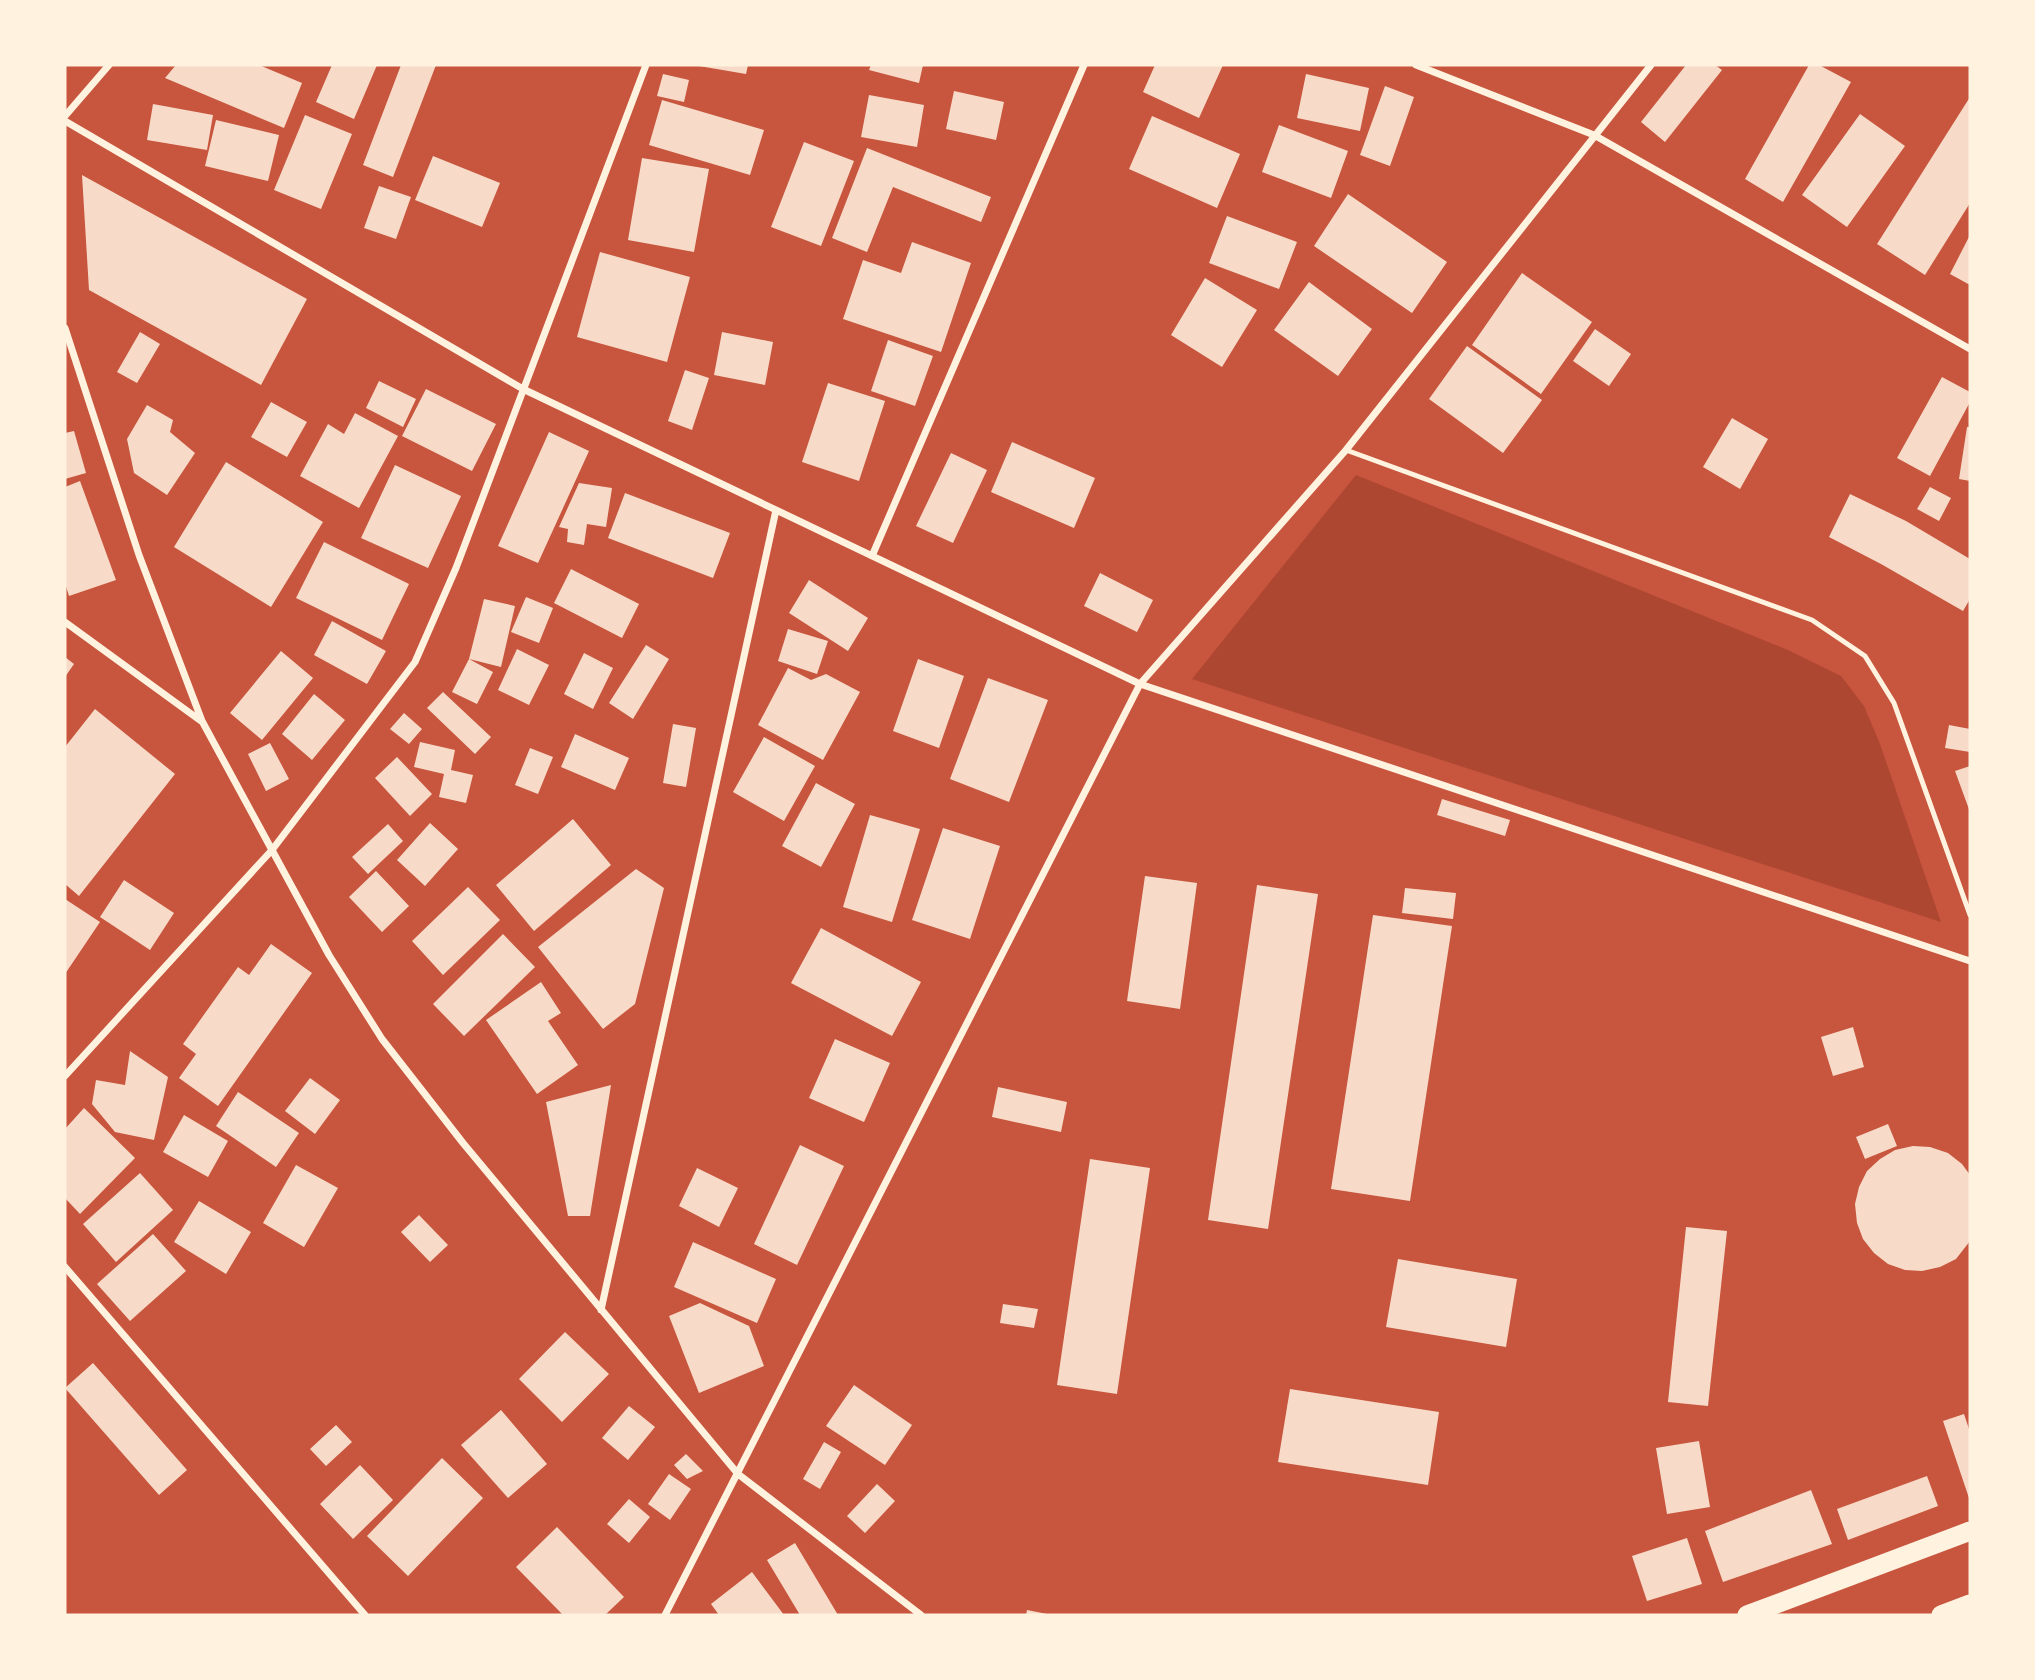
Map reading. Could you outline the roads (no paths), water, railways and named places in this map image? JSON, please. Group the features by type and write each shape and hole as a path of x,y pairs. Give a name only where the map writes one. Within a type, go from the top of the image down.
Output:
{"highway":[{"path":"1747,1615 1970,1531"},
{"path":"1941,1615 1970,1604"}],"street":[{"path":"65,116 109,65"},
{"path":"65,1076 272,849 415,662 456,568 646,65"},
{"path":"872,556 1084,65"},
{"path":"1416,65 1594,135 1970,349"},
{"path":"665,1615 1140,684 1346,450 1651,65"},
{"path":"65,121 523,389 1140,684 1970,961"},
{"path":"65,328 139,555 202,721 329,955 383,1039 463,1143 738,1474 921,1615"},
{"path":"601,1310 776,510"},
{"path":"65,622 202,721"},
{"path":"65,1267 365,1615"}],"lane":[{"path":"1346,450 1812,620 1865,656 1894,703 1970,915"}]}
